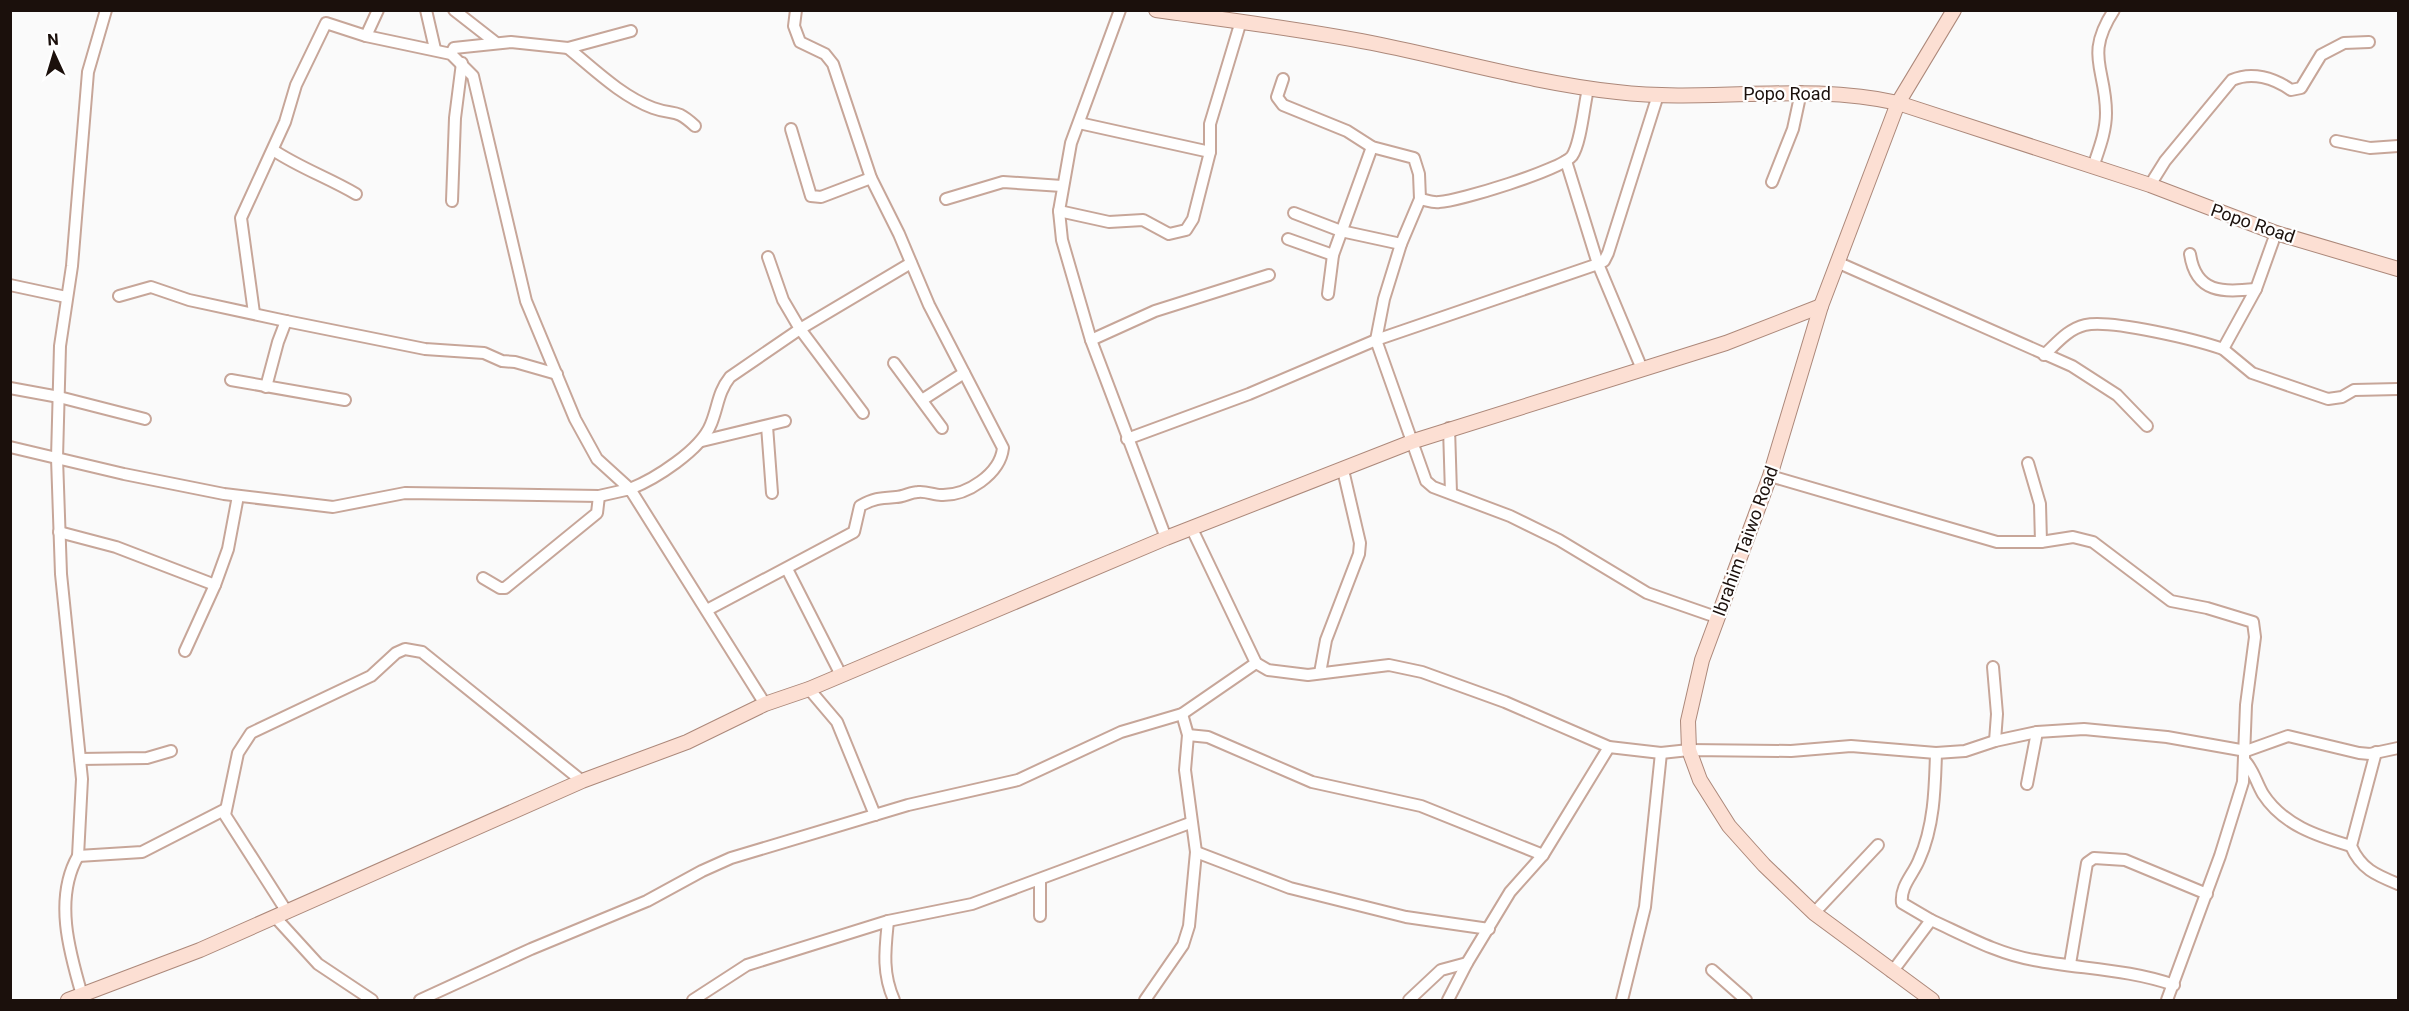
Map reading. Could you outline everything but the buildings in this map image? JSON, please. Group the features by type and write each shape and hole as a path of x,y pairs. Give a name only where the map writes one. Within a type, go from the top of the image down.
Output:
{"main road":[{"name":"Popo Road","path":"1156,10 1370,42 1588,89 1658,95 1801,92 1860,95 1898,103 2150,185 2276,232 2398,269"},
{"name":"Ibrahim Taiwo Road","path":"1932,1000 1814,913 1764,865 1729,826 1700,780 1689,750 1688,721 1716,617 1770,476 1821,306 1898,103 1954,10"},
{"path":"68,1000 200,950 582,781 687,742 765,704 809,689 1166,538 1449,428 1769,328 1821,306"}],"street":[{"path":"82,995 70,957 65,898 72,867 78,856 80,759 59,532 57,458 60,346 72,266 88,72 106,10"},
{"path":"366,36 378,10"},
{"path":"426,10 435,49"},
{"path":"454,10 495,42"},
{"path":"707,609 854,532 861,506 867,502 880,496 896,497 919,492 944,495 959,492 976,484 997,467 1003,448 929,305 871,178 832,64 825,54 800,42 795,34 796,10"},
{"path":"1120,10 1079,123 1062,186 1059,211 1062,240 1091,340 1166,538"},
{"path":"2093,167 2103,135 2106,112 2096,50 2100,36 2114,10"},
{"path":"1059,211 1109,222 1143,219 1169,234 1185,230 1193,219 1210,152 1210,124 1241,21"},
{"path":"254,313 241,218 273,150 296,85 323,26 330,23 366,36 451,54 473,76 514,261 526,301 575,419 597,459 630,489 765,704"},
{"path":"451,54 454,48 495,42 568,48 631,32"},
{"path":"2150,185 2165,160 2232,80 2245,74 2273,80 2291,90 2301,88 2321,55 2344,43 2369,42"},
{"path":"568,48 620,90 654,108 680,113 695,126"},
{"path":"452,201 455,118 462,63"},
{"path":"1283,79 1277,97 1282,105 1340,128 1372,147 1414,158 1419,174 1420,200 1401,244 1384,298 1376,340 1414,441 1426,481 1433,487 1510,516 1559,540 1647,593 1716,617"},
{"path":"1420,200 1438,202 1463,197 1548,170 1566,160 1574,152 1588,89"},
{"path":"1772,182 1793,129 1801,92"},
{"path":"1127,439 1249,394 1376,340 1604,261 1658,95"},
{"path":"1079,123 1210,152"},
{"path":"791,129 811,196 822,197 871,178"},
{"path":"2336,141 2370,148 2398,146"},
{"path":"1328,294 1333,255 1372,147"},
{"path":"273,150 315,176 335,182 356,194"},
{"path":"1566,160 1598,264 1642,369"},
{"path":"946,199 1003,182 1062,186"},
{"path":"1294,213 1341,231 1401,244"},
{"path":"2223,349 2256,289 2276,232"},
{"path":"1288,239 1333,255"},
{"path":"2190,254 2191,263 2203,284 2231,291 2256,289"},
{"path":"768,257 783,300 800,329 863,412"},
{"path":"702,441 712,423 722,388 730,377 800,329 911,263"},
{"path":"1839,263 2072,366 2117,395 2147,426"},
{"path":"1091,340 1155,311 1269,275"},
{"path":"10,285 66,297"},
{"path":"118,296 151,287 189,300 425,349 484,353 502,361 515,362 557,374"},
{"path":"266,387 286,321"},
{"path":"2044,355 2064,335 2076,328 2102,324 2174,336 2223,349 2252,373 2328,399 2342,397 2354,390 2398,389"},
{"path":"894,363 942,428"},
{"path":"922,400 964,373"},
{"path":"231,380 345,400"},
{"path":"10,388 59,397 145,419"},
{"path":"10,447 238,496 333,507 405,493 599,496 630,489 647,482 702,441 785,421"},
{"path":"766,426 772,493"},
{"path":"1449,428 1451,493"},
{"path":"2028,463 2040,504 2040,542"},
{"path":"1320,674 1326,640 1359,554 1360,543 1343,470"},
{"path":"1770,476 1997,542 2040,542 2073,537 2093,542 2171,601 2207,608 2253,622 2255,637 2246,705 2243,782 2206,894 2167,1000"},
{"path":"185,651 215,585 228,549 238,496"},
{"path":"483,578 500,588 506,588 597,513 599,496"},
{"path":"1192,529 1256,663 1268,670 1288,674 1320,674 1389,665 1422,672 1505,702 1608,747 1661,753 1689,750 1791,751 1851,746 1936,753 1965,751 1995,741 2037,732 2084,729 2167,737 2245,756 2288,736 2359,753 2398,748"},
{"path":"59,532 116,547 215,585"},
{"path":"787,569 841,675"},
{"path":"372,1000 318,964 282,915 227,823 224,810 238,753 251,733 371,675 396,653 405,649 422,652 582,781"},
{"path":"420,1000 531,949 647,901 731,858 908,805 1018,780 1122,732 1182,714 1256,663"},
{"path":"1993,668 1997,714 1995,741"},
{"path":"809,689 837,722 875,815"},
{"path":"1145,1000 1183,945 1189,926 1196,852 1190,823 1185,770 1188,735 1182,714"},
{"path":"2027,784 2037,732"},
{"path":"1188,735 1208,737 1312,782 1421,806 1543,855"},
{"path":"1448,1000 1467,963 1510,892 1543,855 1608,747"},
{"path":"80,759 147,758 171,751"},
{"path":"2376,752 2351,846 2359,862 2367,869 2398,884"},
{"path":"1622,1000 1645,907 1661,753"},
{"path":"1936,753 1934,801 1928,833 1919,860 1901,896 1902,903 1931,921 1996,950 2032,960 2143,974 2174,985"},
{"path":"2245,756 2262,792 2281,815 2306,831 2351,846"},
{"path":"78,856 142,852 224,810"},
{"path":"693,1000 747,965 888,921 972,904 1190,823"},
{"path":"1814,913 1878,845"},
{"path":"1196,852 1290,888 1406,917 1489,929"},
{"path":"2070,964 2087,863 2094,858 2124,860 2206,894"},
{"path":"1040,880 1040,916"},
{"path":"888,921 883,964 887,985 894,1000"},
{"path":"1892,972 1931,921"},
{"path":"1409,1000 1442,970 1467,963"},
{"path":"1712,970 1746,1000"}]}
